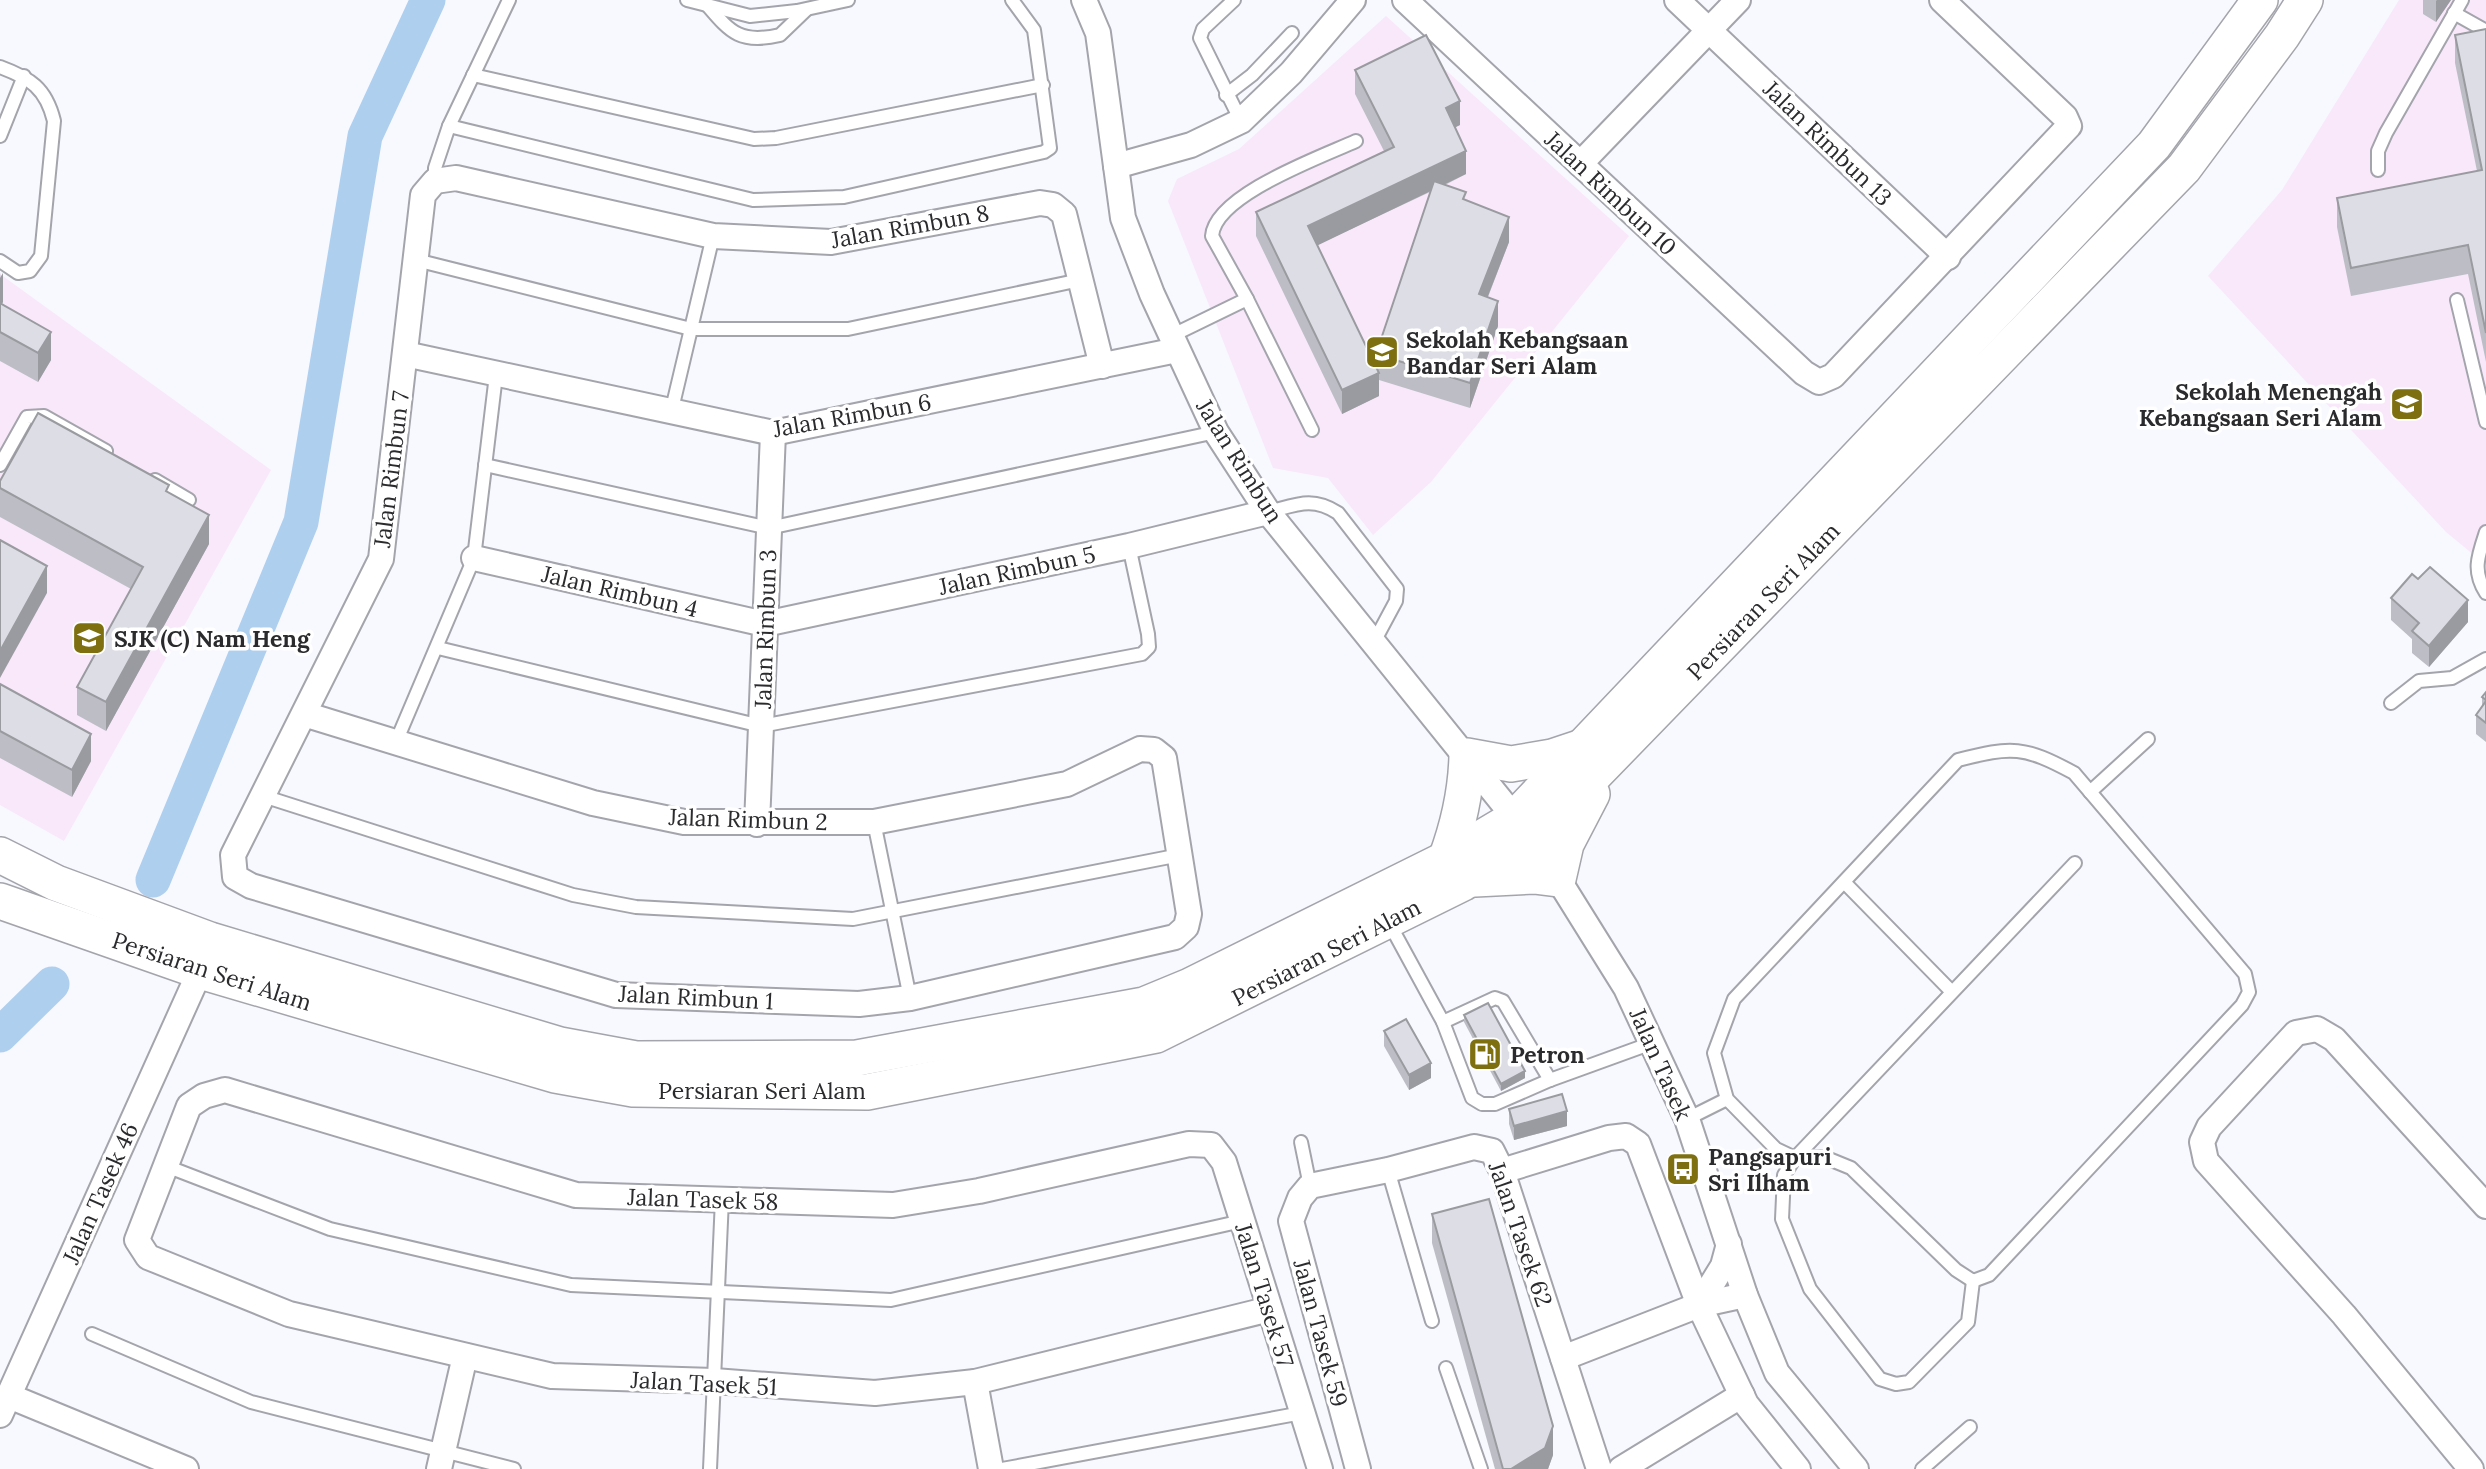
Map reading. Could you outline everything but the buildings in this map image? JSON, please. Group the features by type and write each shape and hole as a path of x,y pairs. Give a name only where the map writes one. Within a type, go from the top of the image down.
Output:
{"main road":[{"name":"Persiaran Seri Alam","path":"1599,750 2154,145 2260,0"},
{"name":"Persiaran Seri Alam","path":"0,901 201,971 555,1075 633,1089 867,1092 1156,1035 1387,921 1457,869 1522,830 1599,750 2184,168 2282,36 2305,0"},
{"path":"1599,750 1566,844 1558,878 1506,876 1457,869 1467,756 1511,764 1599,750"},
{"name":"Persiaran Seri Alam","path":"0,855 56,883 288,964 560,1045 636,1059 857,1058 1144,1005 1457,869"},
{"path":"138,913 179,940 201,971 223,958 288,964"}],"street":[{"name":"Jalan Rimbun","path":"1084,0 1098,33 1124,218 1174,343 1216,432 1268,512 1467,756 1522,830"},
{"path":"1116,166 1191,145 1241,121 1291,73 1353,0"},
{"name":"Jalan Rimbun 10","path":"1405,0 1804,373 1819,382 1833,376 1948,257"},
{"name":"Jalan Rimbun 13","path":"1677,0 1948,257"},
{"path":"1580,164 1738,0"},
{"path":"1942,0 2065,117 2069,126 1948,257"},
{"name":"Jalan Rimbun 8","path":"435,181 456,178 713,236 831,242 1040,203 1053,205 1064,215 1101,366"},
{"name":"Jalan Rimbun 7","path":"233,855 381,559 423,195 435,181"},
{"name":"Jalan Rimbun 6","path":"405,354 671,414 773,433 1101,366 1174,343"},
{"name":"Jalan Rimbun 3","path":"757,824 773,433"},
{"name":"Jalan Rimbun 5","path":"765,624 1129,546 1268,512"},
{"name":"Jalan Rimbun 4","path":"474,558 765,624"},
{"name":"Jalan Rimbun 2","path":"303,714 593,803 684,822 874,822 1067,784 1140,749 1154,750 1164,758 1180,855"},
{"name":"Jalan Tasek","path":"1522,830 1558,878 1626,988 1652,1043 1687,1119 1745,1295 1777,1373 1856,1469"},
{"name":"Jalan Rimbun 1","path":"233,855 235,877 251,886 616,995 859,1004 910,998 1175,937 1186,927 1189,914 1180,855"},
{"name":"Jalan Tasek 46","path":"4,1405 201,971"},
{"path":"2471,1469 2344,1315 2206,1161 2202,1142 2209,1127 2296,1033 2317,1029 2334,1039 2486,1206"},
{"name":"Jalan Tasek 58","path":"166,1166 189,1106 204,1096 225,1090 576,1195 893,1205 979,1191 1189,1144"},
{"path":"1502,1171 1609,1138 1626,1136 1638,1144 1699,1305 1742,1395 1798,1469"},
{"name":"Jalan Tasek 57","path":"1189,1144 1211,1145 1224,1162 1320,1469"},
{"name":"Jalan Tasek 62","path":"1305,1192 1474,1147 1492,1151 1502,1171 1598,1469"},
{"name":"Jalan Tasek 51","path":"166,1166 137,1240 148,1257 289,1314 551,1376 714,1381 875,1393 975,1382 1270,1309"},
{"name":"Jalan Tasek 59","path":"1305,1192 1291,1221 1358,1469"},
{"path":"1699,1305 1723,1266 1729,1244"},
{"path":"1563,1358 1699,1305 1745,1295"},
{"path":"1699,1305 1727,1310 1759,1331"},
{"path":"441,1461 465,1356"},
{"path":"975,1382 991,1469"},
{"path":"1622,1469 1742,1395"},
{"path":"4,1405 186,1469"}],"lane":[{"path":"435,181 435,168 449,126 509,0"},
{"path":"687,0 750,16 848,0"},
{"path":"449,126 752,200 844,197 1044,152 1049,148 1051,139 1034,30 1012,0"},
{"path":"1234,0 1203,29 1200,38 1241,121"},
{"path":"2378,170 2378,151 2386,133 2462,0"},
{"path":"707,5 737,36 780,35 808,8"},
{"path":"2454,13 2486,31"},
{"path":"1226,95 1252,75 1292,33"},
{"path":"0,67 24,76 48,99 54,121 41,256 30,271 19,273 0,261"},
{"path":"473,75 754,139 776,138 1043,85"},
{"path":"0,136 24,76"},
{"path":"1312,430 1247,299 1212,236 1213,225 1223,211 1270,181 1356,141"},
{"path":"671,414 713,236"},
{"path":"416,260 691,329 848,329 1080,280"},
{"path":"1174,343 1247,299"},
{"path":"2457,300 2486,422"},
{"path":"396,743 474,558 496,374"},
{"path":"0,465 27,417 44,416 118,458"},
{"path":"485,465 769,528 1216,432"},
{"path":"142,472 189,500"},
{"path":"1268,512 1312,501 1325,504 1338,513 1397,589 1396,601 1374,642"},
{"path":"2486,532 2476,563 2477,579 2486,593"},
{"path":"438,648 761,726 1142,654 1149,647 1148,634 1129,546"},
{"path":"2391,703 2419,681 2452,678 2486,659"},
{"path":"2090,792 2148,739"},
{"path":"2003,749 2042,756 2074,773 2090,792 2245,974 2249,992 2242,1005 1989,1275 1973,1280 1956,1270 1851,1168 1824,1157 1796,1158 1776,1149 1727,1099 1714,1053 1734,999 1958,760 2003,749"},
{"path":"263,796 573,895 623,905 853,919 1180,855"},
{"path":"874,822 910,998"},
{"path":"1973,1280 1968,1322 1909,1382 1896,1384 1880,1380 1810,1289 1782,1219 1784,1175 1796,1158 1951,991 2075,863"},
{"path":"1844,882 1951,991"},
{"path":"1387,921 1443,1022 1472,1098 1482,1104 1495,1104 1550,1080 1652,1043"},
{"path":"1443,1022 1495,998 1503,1001 1550,1080"},
{"path":"1687,1119 1727,1099"},
{"path":"1301,1142 1305,1192"},
{"path":"166,1166 330,1229 571,1285 891,1300 1242,1221"},
{"path":"1388,1170 1432,1321"},
{"path":"709,1469 722,1199"},
{"path":"92,1334 251,1402 441,1461 514,1469"},
{"path":"1446,1368 1480,1469"},
{"path":"1002,1469 1302,1413"},
{"path":"1922,1469 1970,1427"}],"shaded area":[{"name":"Sekolah Menengah Kebangsaan Seri Alam","path":"2399,0 2486,0 2486,565 2446,532 2208,276 2282,190"},
{"name":"Sekolah Kebangsaan Bandar Seri Alam","path":"1386,16 1629,236 1431,482 1373,535 1328,478 1273,468 1168,201 1177,179 1239,149"},
{"name":"SJK (C) Nam Heng","path":"0,274 271,470 64,841 0,805"}],"waterway":[{"path":"153,880 301,522 365,136 428,0"},
{"path":"0,1035 52,984"}],"place":[{"name":"Sekolah Kebangsaan Bandar Seri Alam","path":"1382,352"},
{"name":"Sekolah Menengah Kebangsaan Seri Alam","path":"2407,404"},
{"name":"SJK (C) Nam Heng","path":"89,638"},
{"name":"Petron","path":"1485,1054"},
{"name":"Pangsapuri Sri Ilham","path":"1683,1169"}]}
